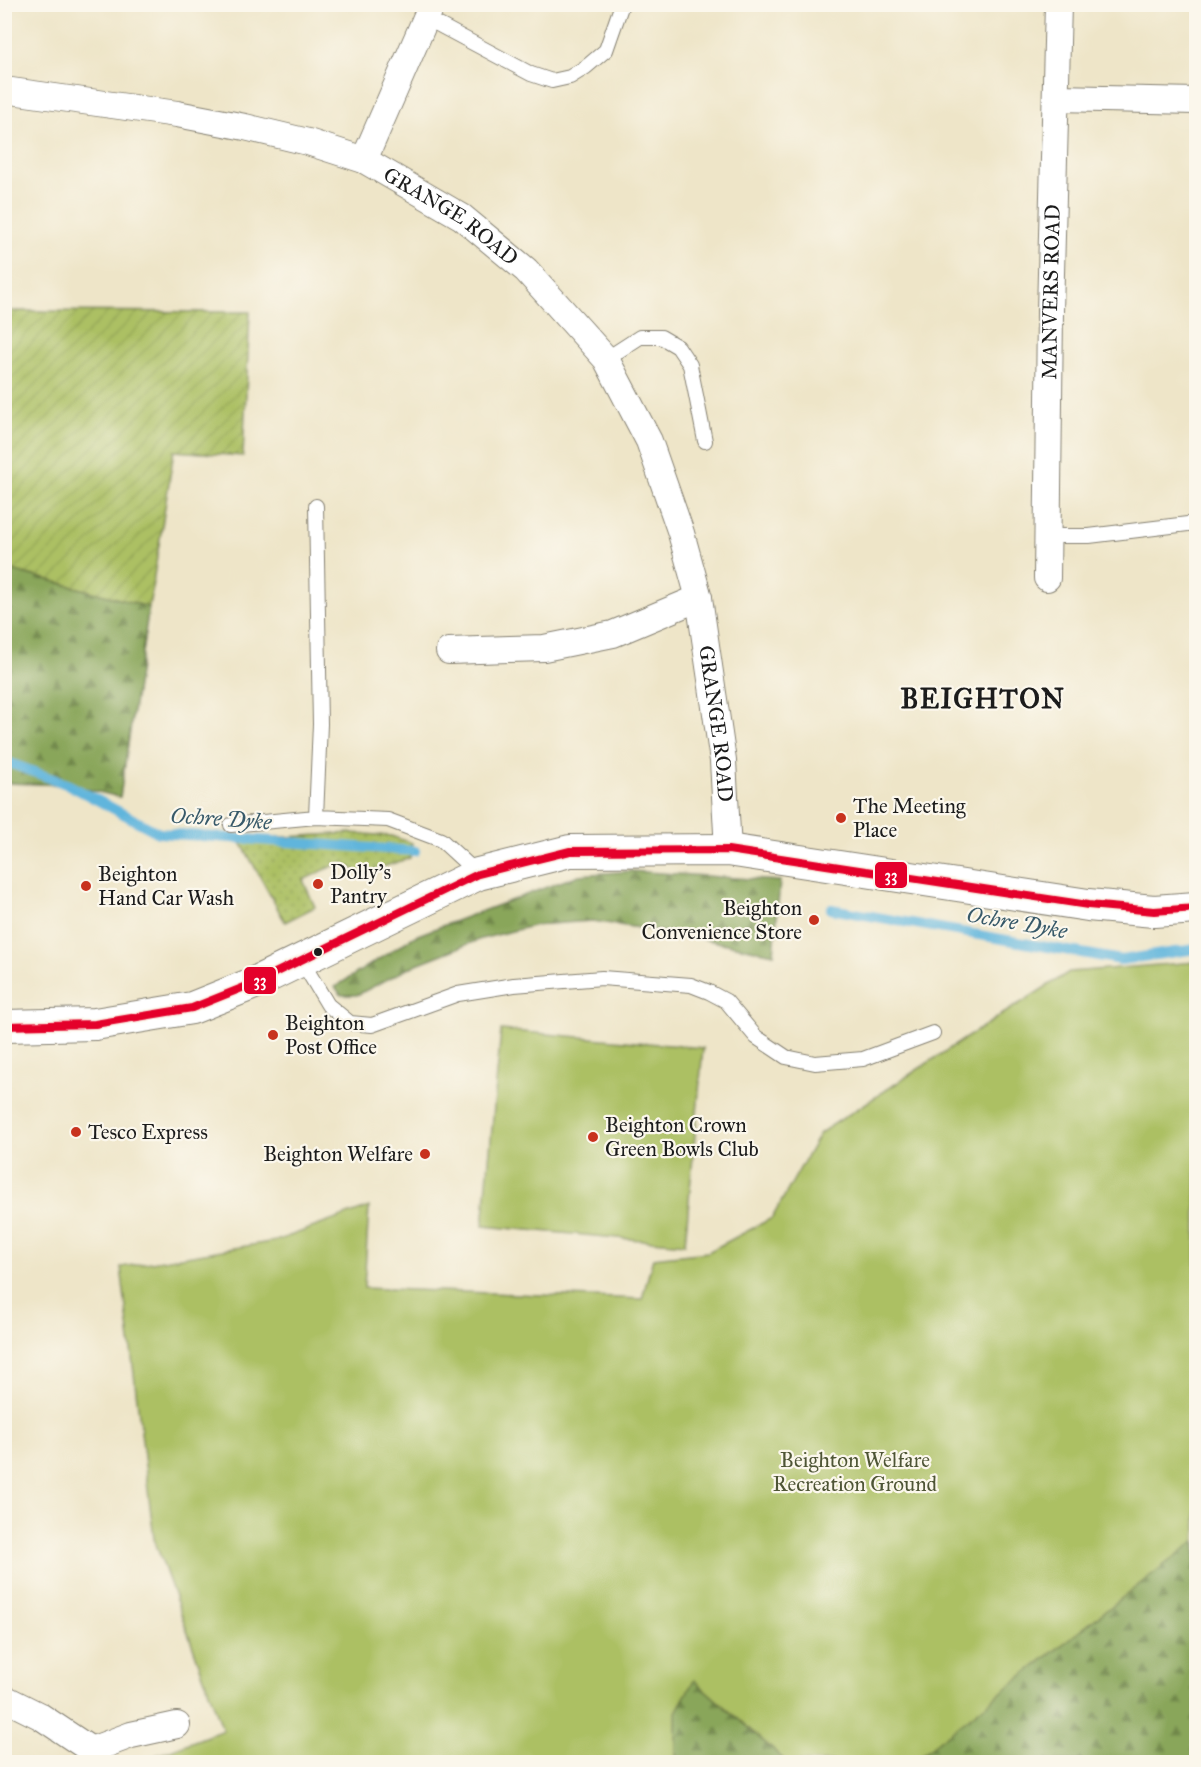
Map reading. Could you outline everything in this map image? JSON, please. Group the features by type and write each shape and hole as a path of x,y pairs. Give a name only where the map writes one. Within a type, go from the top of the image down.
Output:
{"street":[{"name":"MANVERS ROAD","path":"1047,578 1050,312 1058,4"},
{"path":"364,160 429,11"},
{"name":"GRANGE ROAD","path":"4,90 177,114 245,127 308,141 364,160 462,217 526,270 606,359 649,441 681,533 699,598 723,761 729,850"},
{"path":"1057,98 1197,101"},
{"path":"449,651 544,648 613,634 699,598"},
{"path":"4,1026 95,1024 192,1008 252,984 478,874 570,851 729,850 1088,905 1154,911 1197,908"},
{"path":"4,1698 40,1716 95,1756 131,1735 177,1725"}],"lane":[{"path":"429,11 531,74 552,81 570,77 606,50 622,4"},
{"path":"606,359 640,337 660,337 678,347 690,365 705,441"},
{"path":"316,506 320,713 316,817"},
{"path":"1048,536 1089,536 1197,523"},
{"path":"231,825 316,817 388,820 441,840 478,874"},
{"path":"301,960 328,1005 350,1023 372,1025 458,994 514,984 602,978 691,985 709,992 726,1001 756,1037 786,1058 815,1063 863,1059 933,1033"}],"green space":[{"path":"5,311 250,312 243,456 174,451 149,607 5,568"},
{"path":"4,568 149,607 120,797 69,785 5,783"},
{"path":"351,833 391,836 412,843 410,858 362,874 341,862 303,880 315,907 285,922 238,837 287,837"},
{"path":"631,871 780,881 774,954 679,934 592,921 536,925 481,939 417,964 357,995 341,995 335,987 415,936 579,875"},
{"name":"Beighton Welfare Recreation Ground","path":"1196,962 1196,1540 912,1762 787,1762 694,1680 676,1712 676,1758 680,1762 139,1762 223,1730 154,1539 121,1267 276,1241 369,1207 364,1288 642,1299 653,1258 708,1252 772,1218 820,1133 1069,972"},
{"name":"Beighton Crown Green Bowls Club","path":"501,1030 703,1048 685,1244 483,1226"},
{"path":"1196,1540 1196,1762 912,1762"},
{"path":"694,1680 787,1762 680,1762 676,1758 676,1712"}],"waterway":[{"name":"Ochre Dyke","path":"4,761 69,785 159,833 415,851"},
{"name":"Ochre Dyke","path":"831,909 1121,960 1196,949"}],"transit line":[{"name":"33","path":"4,1026 95,1024 192,1008 252,984 478,874 570,851 728,850 1088,905 1154,911 1196,908"}],"place":[{"name":"The Meeting Place","path":"841,818"},
{"name":"Dolly's Pantry","path":"318,884"},
{"name":"Beighton Hand Car Wash","path":"86,886"},
{"name":"Beighton Convenience Store","path":"814,920"},
{"name":"Beighton Post Office","path":"273,1035"},
{"name":"Tesco Express","path":"76,1132"},
{"name":"Beighton Crown Green Bowls Club","path":"593,1137"},
{"name":"Beighton Welfare","path":"425,1154"}],"district":[{"name":"BEIGHTON","path":"983,699"}]}
